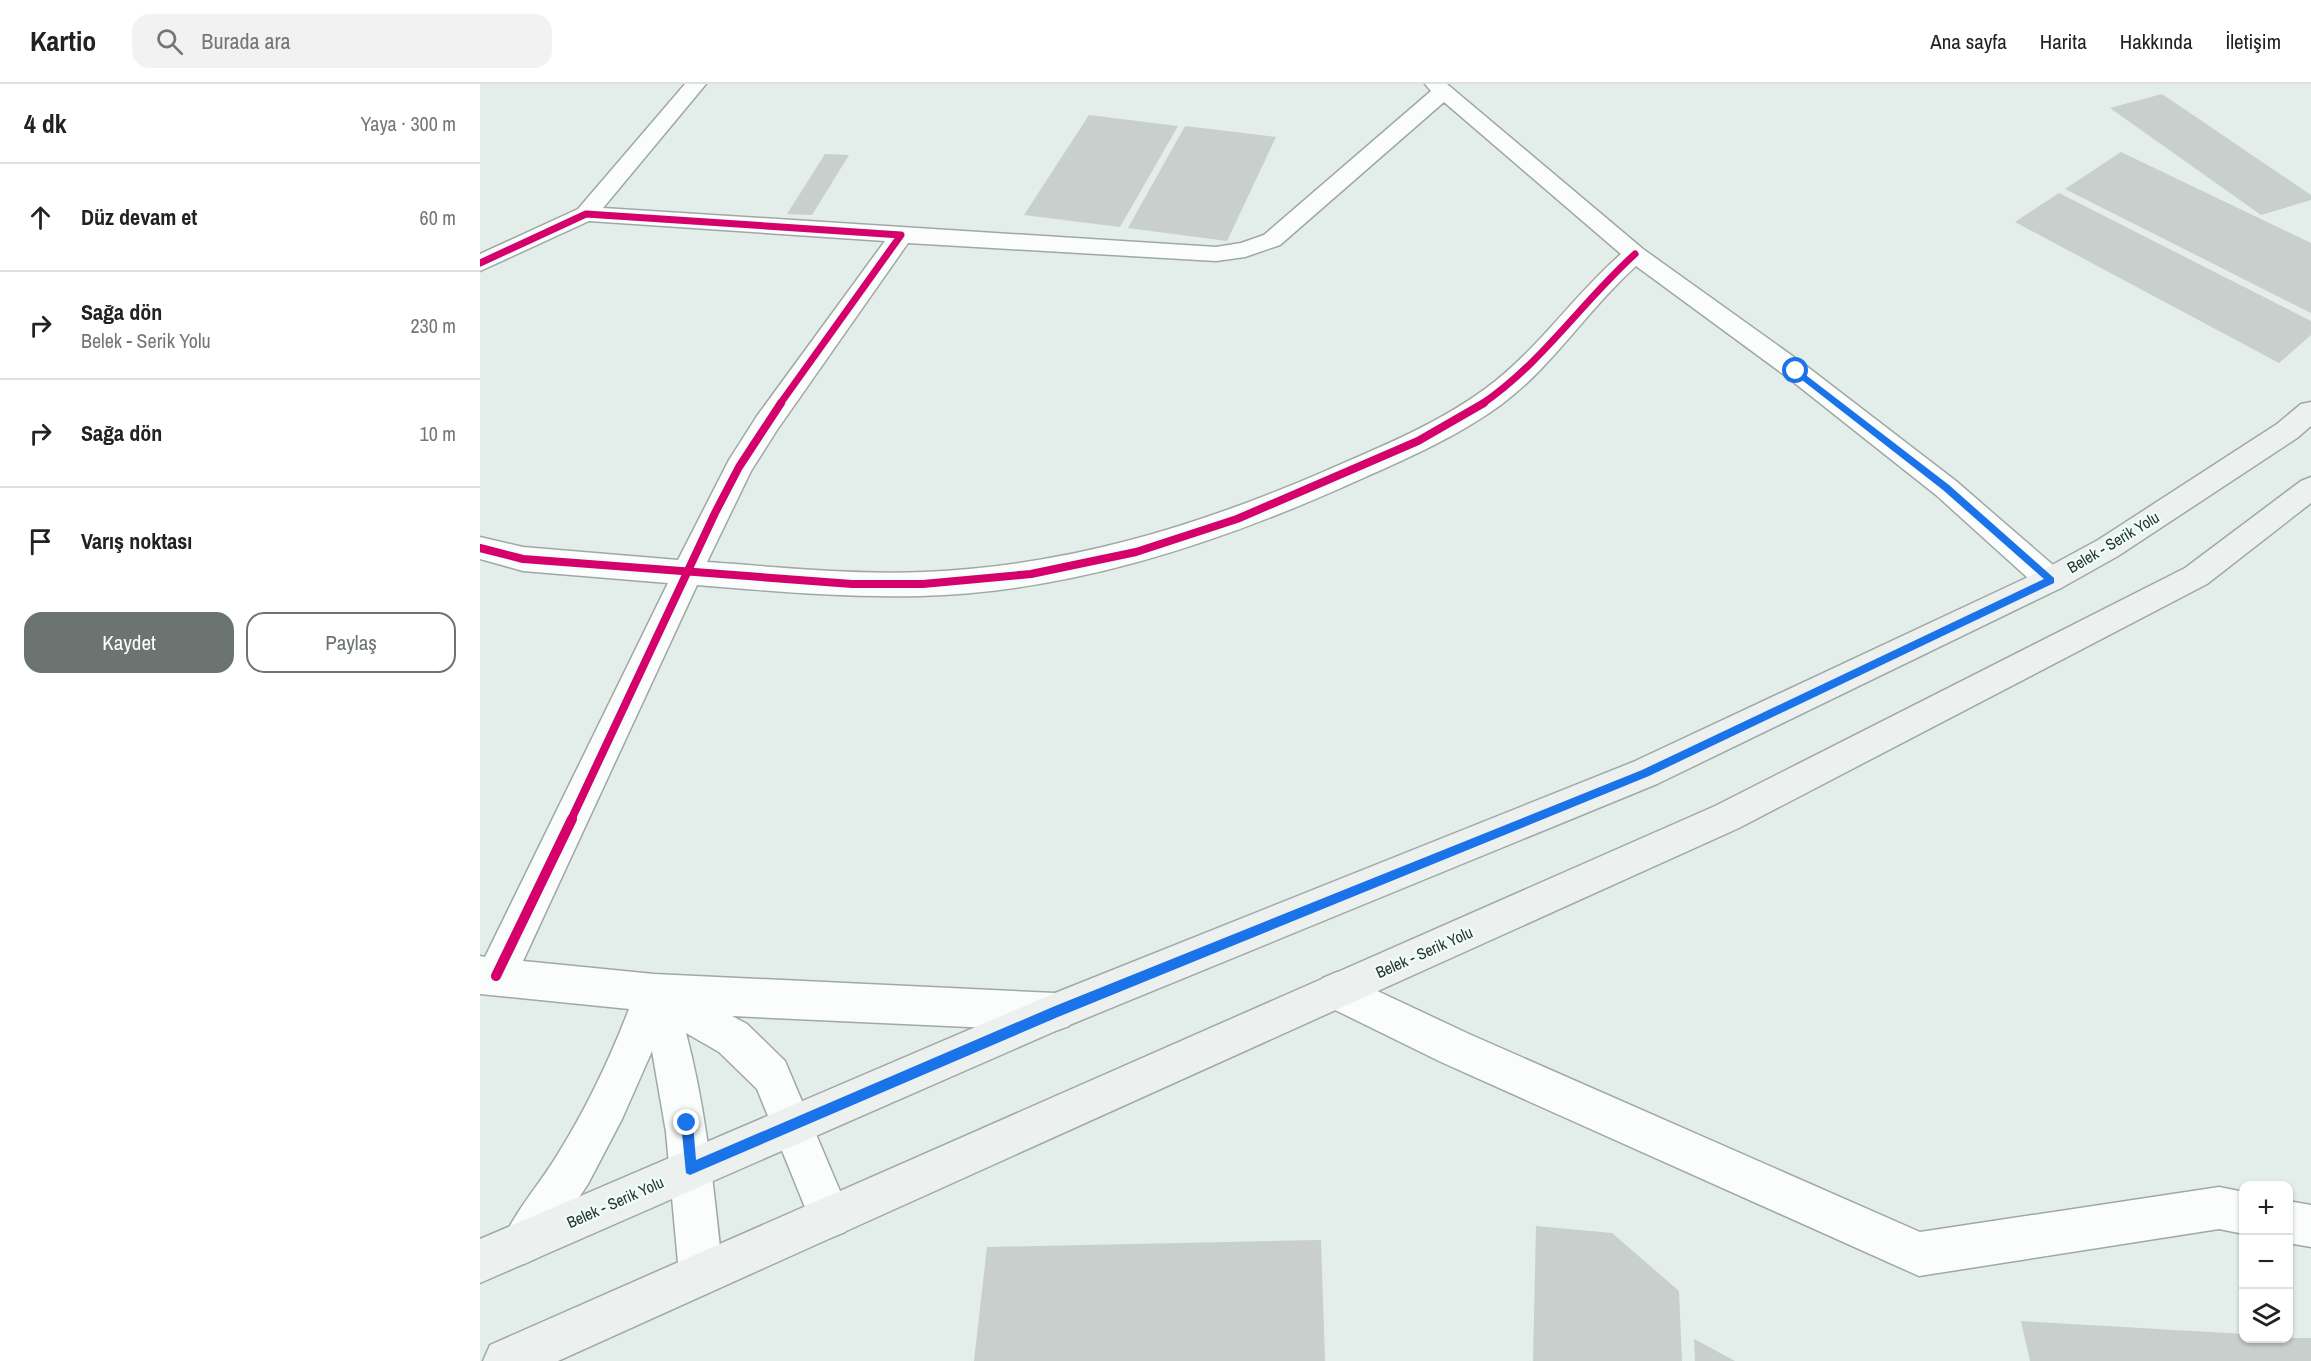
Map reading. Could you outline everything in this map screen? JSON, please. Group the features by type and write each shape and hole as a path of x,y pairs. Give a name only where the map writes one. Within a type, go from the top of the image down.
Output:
{"main road":[{"name":"Belek - Serik Yolu","path":"480,1261 1055,1012 1645,773 2050,580 2108,548 2287,431 2311,411"},
{"name":"Belek - Serik Yolu","path":"506,1361 1727,817 2186,582 2311,488"}],"street":[{"path":"480,263 586,214 696,84"},
{"path":"586,214 1216,254 1245,250 1272,240 1439,88 1635,254 1796,371 1946,488 2050,580"},
{"path":"901,235 739,466 620,720 488,975 654,993 1055,1012"},
{"path":"480,548 523,559 872,585 980,580 1100,561 1164,545 1226,525 1283,502 1460,418 1493,397 1533,362 1609,276 1635,254"},
{"path":"1337,991 1455,1048 1919,1254 2219,1208 2239,1212"},
{"path":"654,993 733,1038 771,1076 830,1217"},
{"path":"654,993 669,1034 680,1081 687,1123 701,1274"},
{"path":"524,1242 573,1170 611,1101 636,1046 654,993"},
{"path":"2293,1223 2311,1226"}],"building":[{"path":"2162,94 2311,195 2311,200 2261,215 2110,108"},
{"path":"1089,115 1178,126 1120,227 1024,215"},
{"path":"1185,126 1276,137 1227,241 1128,228"},
{"path":"2121,152 2311,243 2311,313 2065,189"},
{"path":"825,154 849,155 812,215 787,214"},
{"path":"2059,193 2311,321 2311,335 2279,363 2015,222"},
{"path":"1536,1226 1612,1233 1679,1291 1682,1361 1533,1361"},
{"path":"1321,1240 1325,1361 974,1361 987,1247"},
{"path":"2021,1321 2239,1334 2239,1343 2293,1343 2293,1338 2311,1338 2311,1361 2030,1361"},
{"path":"1694,1339 1735,1361 1695,1361"}],"cycle path":[{"path":"480,263 586,214 901,235 767,423 739,467 715,513 496,976"},
{"path":"480,548 523,559 782,580 876,584 978,581 1031,574 1136,552 1187,537 1288,499 1438,431 1476,409 1532,363 1616,271 1635,254"}],"route":[{"path":"687,1123 690,1169 1055,1012 1645,773 2050,580 1946,488 1796,371"}]}
